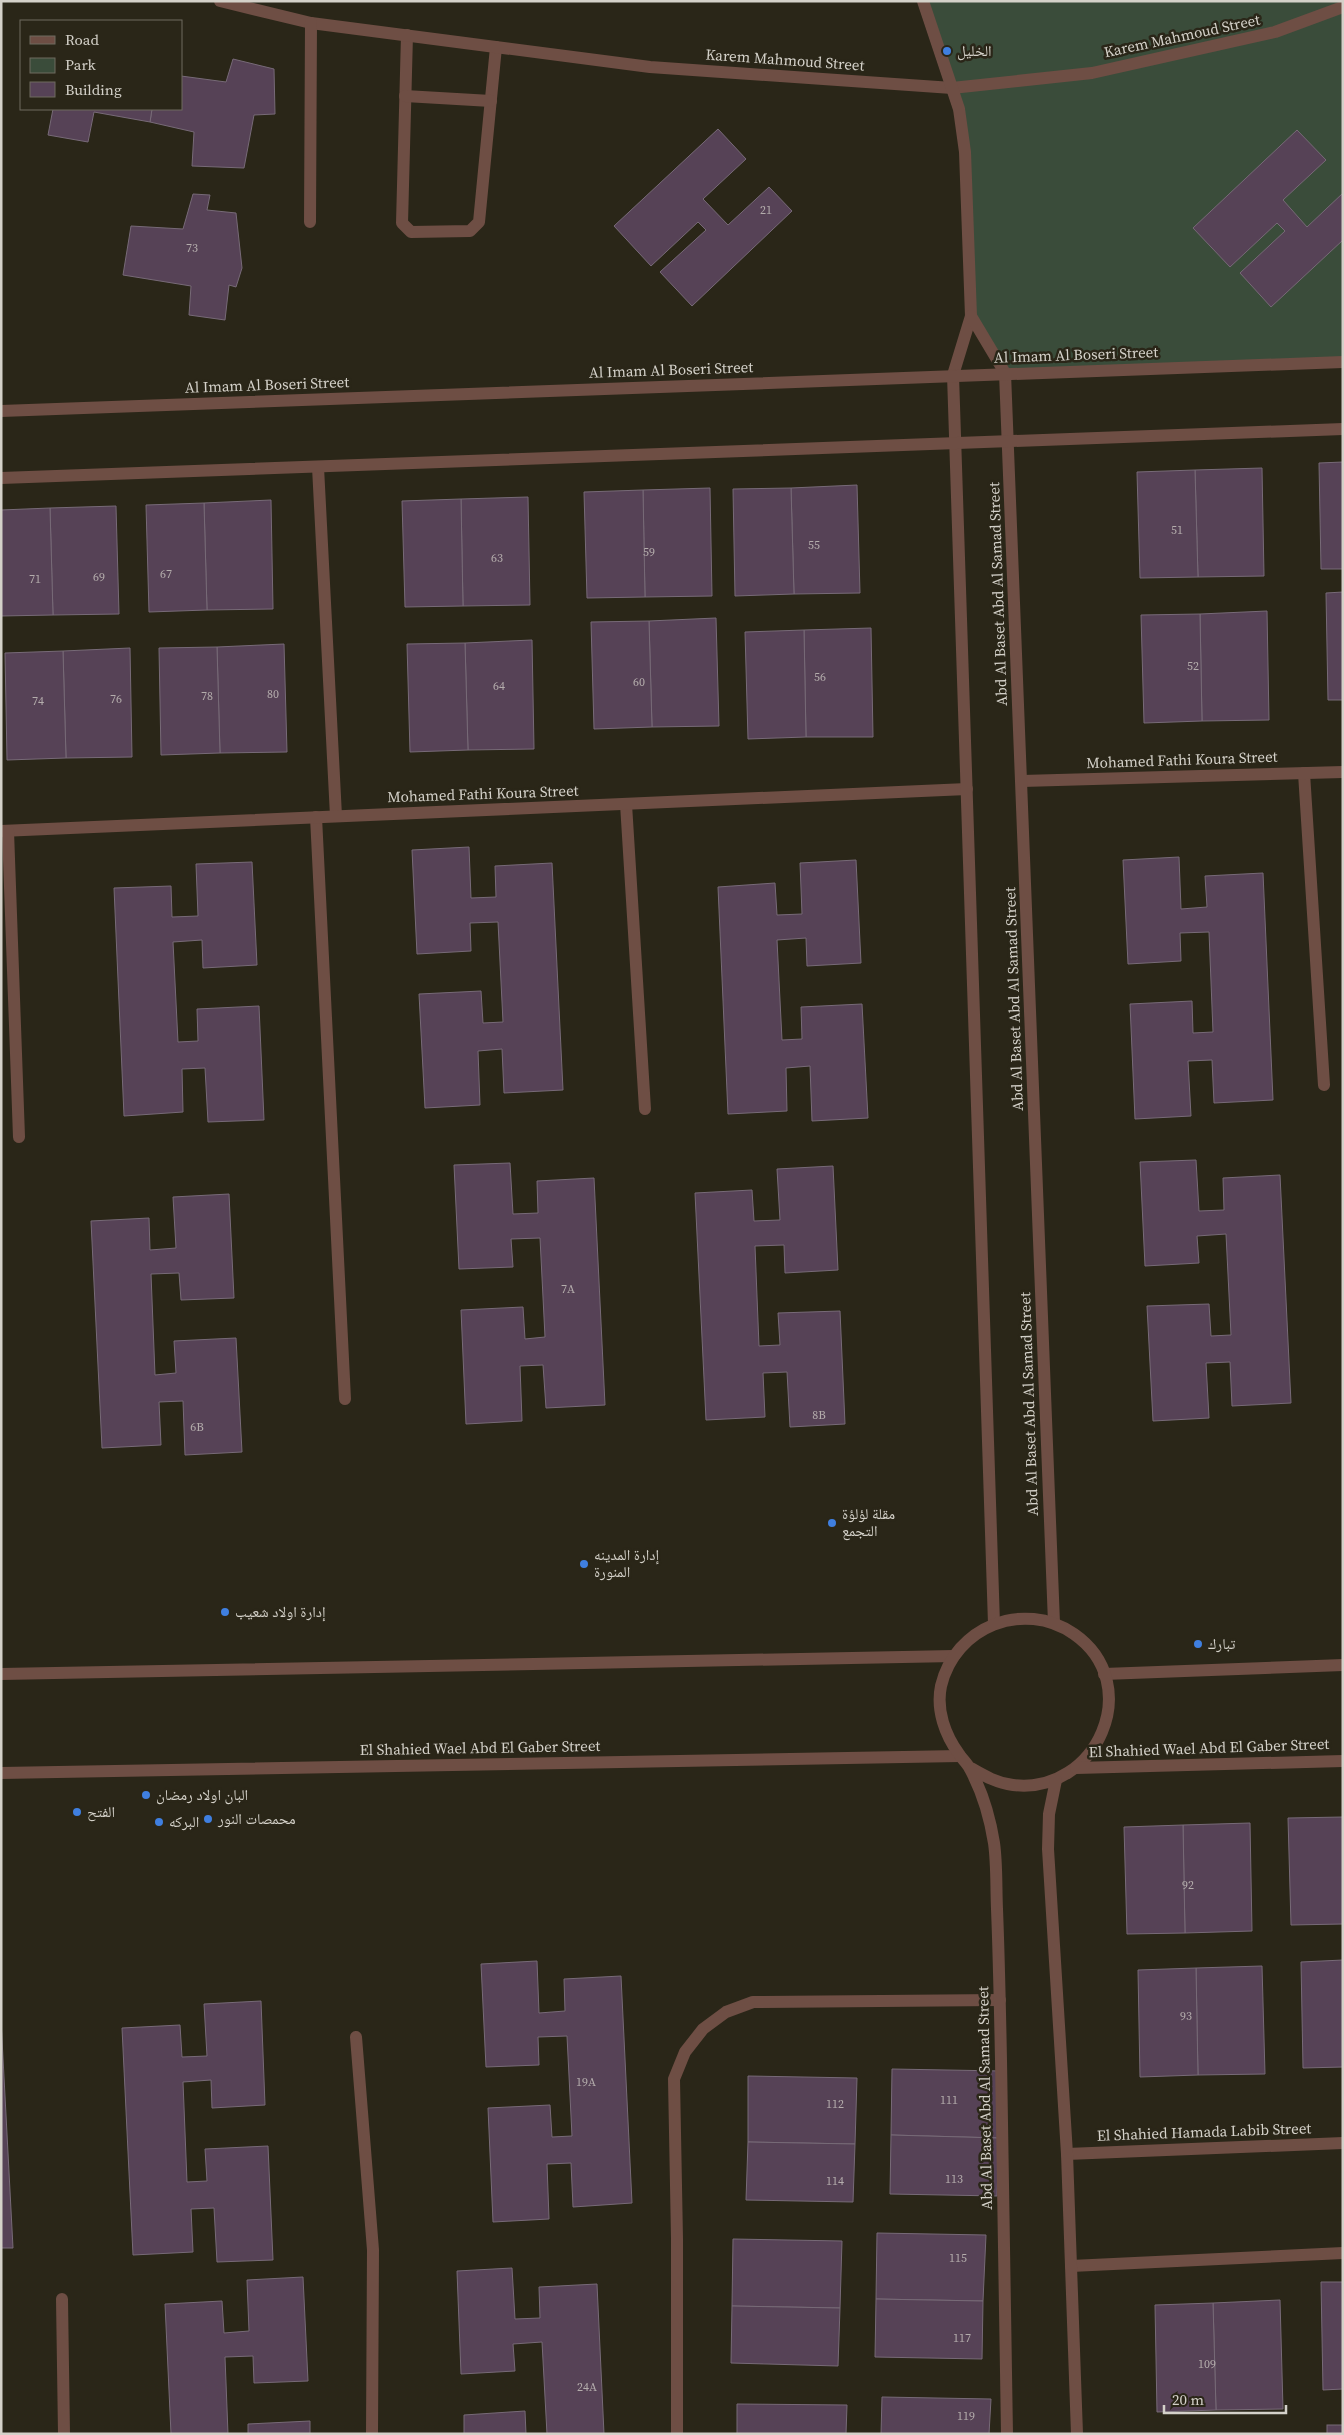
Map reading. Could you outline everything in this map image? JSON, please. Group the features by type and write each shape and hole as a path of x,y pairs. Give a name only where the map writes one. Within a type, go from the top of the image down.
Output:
{"street":[{"name":"Karem Mahmoud Street","path":"220,1 271,7 311,23 650,67 952,88 1092,73 1275,32 1343,7"},
{"path":"923,1 959,109 965,152 971,316 953,375 994,1624"},
{"path":"310,222 311,23"},
{"path":"406,35 402,223 411,232 470,231 479,222 496,47"},
{"path":"405,96 491,101"},
{"path":"971,316 1005,373"},
{"name":"Al Imam Al Boseri Street","path":"1,411 1343,362"},
{"name":"Abd Al Baset Abd Al Samad Street","path":"1005,373 1054,1623"},
{"path":"1,478 1343,429"},
{"path":"318,467 336,816"},
{"name":"Mohamed Fathi Koura Street","path":"1022,781 1343,772"},
{"path":"1304,773 1324,1085"},
{"name":"Mohamed Fathi Koura Street","path":"5,831 967,789"},
{"path":"626,804 645,1110"},
{"path":"316,817 345,1399"},
{"path":"5,831 19,1137"},
{"path":"1034,1618 1054,1623 1075,1635 1093,1653 1104,1674 1109,1698 1107,1723 1097,1745 1076,1768 1056,1780 1034,1786 1010,1785 989,1778 969,1766 960,1756 947,1735 940,1712 941,1688 948,1666 962,1646 976,1633 994,1624 1014,1619 1034,1618"},
{"path":"1,1674 954,1656"},
{"path":"1104,1674 1343,1665"},
{"name":"El Shahied Wael Abd El Gaber Street","path":"1,1773 960,1756"},
{"name":"El Shahied Wael Abd El Gaber Street","path":"1076,1768 1343,1761"},
{"name":"Abd Al Baset Abd Al Samad Street","path":"969,1766 985,1804 994,1843 1000,2000 1007,2434"},
{"path":"1056,1780 1049,1814 1048,1849 1067,2154 1077,2434"},
{"path":"677,2434 677,2239 674,2079 685,2052 702,2029 726,2012 753,2002 1000,2000"},
{"path":"356,2037 373,2250 372,2434"},
{"name":"El Shahied Hamada Labib Street","path":"1067,2154 1343,2143"},
{"path":"1072,2266 1343,2253"},
{"path":"62,2298 64,2434"}],"green space":[{"path":"923,1 1343,1 1343,362 1005,373 971,316 965,152"}],"building":[{"path":"233,59 274,69 275,114 254,115 244,168 192,166 194,132 150,122 152,110 182,110 182,76 226,82"},
{"path":"53,110 152,110 150,122 94,112 88,142 48,135"},
{"path":"718,129 746,159 703,199 728,225 769,187 792,211 692,306 660,272 706,230 698,222 651,266 614,226"},
{"path":"1297,130 1326,160 1283,200 1307,227 1343,193 1343,240 1271,307 1240,273 1285,231 1277,223 1230,267 1193,228"},
{"path":"193,194 210,195 207,210 236,213 242,268 236,287 229,285 225,320 189,315 191,286 123,275 131,226 183,229"},
{"path":"1343,462 1343,569 1321,569 1319,463"},
{"path":"1262,468 1264,576 1198,577 1195,470"},
{"path":"1195,470 1198,577 1140,578 1137,472"},
{"path":"857,485 860,593 794,594 791,488"},
{"path":"710,488 712,596 645,597 643,490"},
{"path":"791,488 794,594 735,596 733,489"},
{"path":"643,490 645,597 587,598 584,492"},
{"path":"528,497 530,605 463,606 461,499"},
{"path":"461,499 463,606 405,607 402,501"},
{"path":"271,500 273,609 207,610 204,503"},
{"path":"204,503 207,610 149,612 146,505"},
{"path":"116,506 119,614 53,615 50,508"},
{"path":"50,508 53,615 1,616 1,510"},
{"path":"1343,592 1343,700 1328,700 1326,593"},
{"path":"1267,611 1269,720 1202,721 1200,614"},
{"path":"1200,614 1202,721 1144,723 1141,615"},
{"path":"716,618 719,726 652,727 649,621"},
{"path":"649,621 652,727 594,729 591,622"},
{"path":"871,628 873,737 806,737 804,630"},
{"path":"804,630 806,737 748,739 745,632"},
{"path":"532,640 534,749 468,750 465,643"},
{"path":"465,643 468,750 410,752 407,644"},
{"path":"284,644 287,752 220,753 217,647"},
{"path":"217,647 220,753 161,755 159,648"},
{"path":"130,648 132,757 66,758 63,651"},
{"path":"63,651 66,758 7,760 5,653"},
{"path":"469,847 471,898 496,897 495,866 552,863 563,1090 504,1093 502,1049 478,1051 480,1105 425,1108 419,994 481,991 483,1023 503,1022 498,922 470,923 471,951 417,954 412,850"},
{"path":"1179,857 1181,909 1207,907 1205,876 1263,873 1273,1100 1214,1103 1212,1060 1188,1061 1191,1116 1135,1119 1130,1004 1192,1001 1193,1033 1213,1032 1209,932 1180,933 1181,961 1128,964 1123,860"},
{"path":"856,860 861,963 807,966 806,938 777,940 782,1040 802,1039 801,1007 862,1004 868,1118 812,1121 810,1066 786,1068 787,1111 728,1114 718,887 775,883 777,915 802,914 800,863"},
{"path":"252,862 257,965 203,968 202,940 173,942 178,1042 198,1041 197,1009 259,1006 264,1120 208,1122 205,1068 182,1069 183,1112 124,1116 114,888 171,886 172,917 198,916 196,864"},
{"path":"1196,1160 1199,1211 1224,1210 1223,1178 1280,1175 1291,1403 1232,1406 1230,1362 1206,1363 1209,1418 1153,1421 1147,1306 1209,1304 1211,1336 1231,1335 1226,1234 1197,1236 1199,1263 1145,1266 1140,1162"},
{"path":"510,1163 513,1214 538,1213 537,1181 594,1178 605,1405 546,1408 543,1365 520,1366 522,1421 466,1424 461,1310 523,1307 525,1339 545,1337 540,1238 511,1239 513,1267 459,1269 454,1165"},
{"path":"833,1166 838,1270 785,1273 784,1245 755,1246 759,1346 780,1345 778,1313 840,1311 845,1424 790,1427 787,1372 763,1373 765,1417 706,1420 695,1193 752,1190 754,1221 780,1220 777,1169"},
{"path":"229,1194 234,1298 181,1300 179,1273 151,1274 155,1375 176,1373 174,1341 236,1338 242,1452 185,1455 183,1401 159,1402 161,1445 102,1448 91,1221 149,1218 150,1250 176,1248 173,1197"},
{"path":"1343,1817 1343,1924 1291,1925 1288,1818"},
{"path":"1250,1823 1252,1931 1185,1933 1183,1825"},
{"path":"1183,1825 1185,1933 1127,1934 1124,1827"},
{"path":"1343,1960 1343,2067 1303,2068 1301,1962"},
{"path":"537,1961 539,2013 565,2011 564,1979 621,1976 632,2203 573,2207 571,2163 547,2164 549,2219 493,2222 488,2108 550,2105 552,2137 572,2136 567,2036 538,2037 539,2065 486,2067 481,1964"},
{"path":"1262,1966 1265,2074 1198,2075 1196,1968"},
{"path":"1196,1968 1198,2075 1140,2077 1138,1970"},
{"path":"261,2001 265,2105 212,2108 211,2080 183,2082 187,2182 207,2181 205,2149 268,2146 273,2260 217,2262 214,2208 191,2209 193,2252 133,2255 122,2028 180,2025 182,2057 207,2056 204,2004"},
{"path":"1,2020 13,2248 1,2248"},
{"path":"892,2069 1002,2071 999,2138 891,2135"},
{"path":"748,2076 857,2078 855,2144 748,2142"},
{"path":"891,2135 999,2138 997,2196 890,2194"},
{"path":"748,2142 855,2144 853,2202 746,2200"},
{"path":"877,2233 986,2235 983,2301 876,2299"},
{"path":"733,2239 842,2241 840,2308 732,2306"},
{"path":"512,2268 515,2319 540,2318 539,2287 597,2284 604,2434 547,2434 542,2342 513,2344 515,2371 461,2374 457,2271"},
{"path":"303,2277 308,2381 254,2383 253,2356 225,2357 228,2434 171,2434 165,2304 222,2301 224,2333 249,2331 247,2280"},
{"path":"1321,2282 1343,2282 1343,2389 1323,2390"},
{"path":"876,2299 983,2301 982,2359 875,2357"},
{"path":"1280,2300 1283,2409 1216,2410 1213,2303"},
{"path":"1213,2303 1216,2410 1157,2412 1155,2305"},
{"path":"732,2306 840,2308 838,2366 731,2363"},
{"path":"882,2397 991,2399 989,2434 881,2434"},
{"path":"737,2404 847,2405 846,2434 737,2434"},
{"path":"525,2411 526,2434 464,2434 464,2415"},
{"path":"310,2421 310,2434 248,2434 248,2424"},
{"path":"1327,2425 1343,2425 1343,2434 1327,2434"}],"place":[{"name":"الخليل","path":"947,51"},
{"name":"مقلة لؤلؤة التجمع","path":"832,1523"},
{"name":"إدارة المدينه المنورة","path":"584,1564"},
{"name":"إدارة اولاد شعيب","path":"225,1612"},
{"name":"تبارك","path":"1198,1644"},
{"name":"البان اولاد رمضان","path":"146,1795"},
{"name":"الفتح","path":"77,1812"},
{"name":"محمصات النور","path":"208,1819"},
{"name":"البركه","path":"159,1822"}]}
